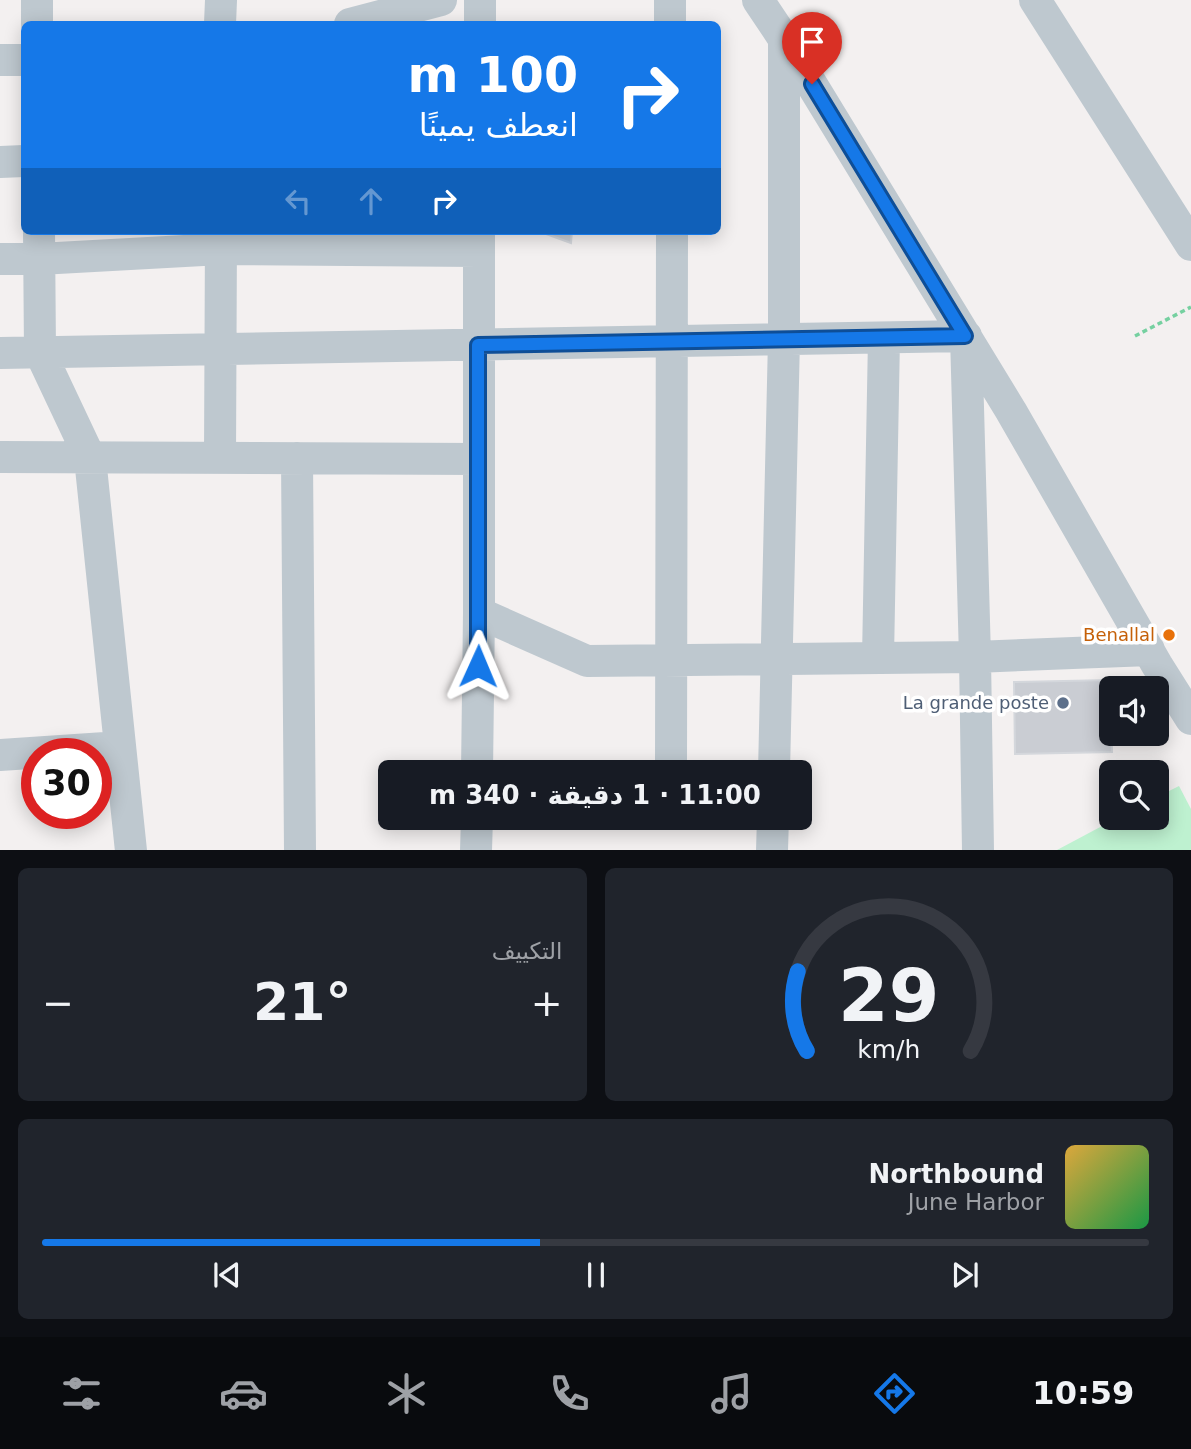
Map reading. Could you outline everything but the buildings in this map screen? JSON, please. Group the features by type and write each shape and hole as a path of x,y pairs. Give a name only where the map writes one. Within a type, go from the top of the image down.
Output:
{"street":[{"path":"37,0 37,21"},
{"path":"220,21 221,0"},
{"path":"361,21 441,0"},
{"path":"480,0 480,21"},
{"path":"670,0 670,21"},
{"path":"758,0 1011,411 1191,719"},
{"path":"1035,0 1191,245"},
{"path":"774,760 784,339 784,39"},
{"path":"0,60 21,60"},
{"path":"0,162 21,161"},
{"path":"671,760 672,235"},
{"path":"220,458 221,240"},
{"path":"0,258 39,245 221,240 479,241 477,760"},
{"path":"39,245 40,352 90,458 131,850"},
{"path":"0,353 965,336"},
{"path":"965,336 978,850"},
{"path":"878,658 884,338"},
{"path":"0,457 479,459"},
{"path":"297,458 300,850"},
{"path":"479,612 587,661 975,657 1149,650"},
{"path":"0,755 120,747"},
{"path":"476,850 477,830"},
{"path":"772,850 773,830"}],"path":[{"path":"1135,336 1191,307"}],"green space":[{"path":"1179,786 1191,809 1191,850 1057,850 1099,828 1099,830 1169,830 1169,791"}],"place":[{"name":"Benallal","path":"1169,635"},
{"name":"La grande poste","path":"1063,703"}],"route":[{"path":"478,666 478,345 965,336 812,84"}]}
